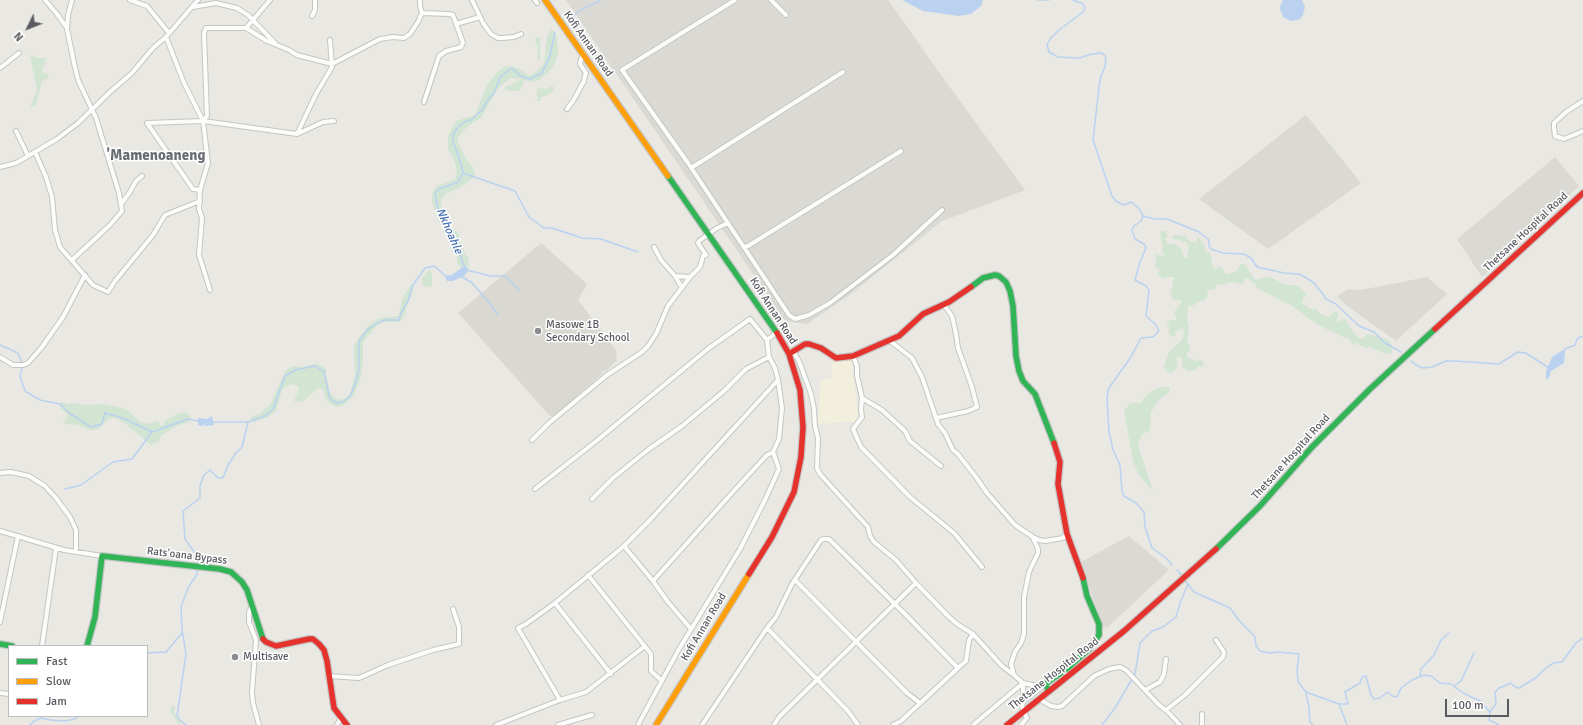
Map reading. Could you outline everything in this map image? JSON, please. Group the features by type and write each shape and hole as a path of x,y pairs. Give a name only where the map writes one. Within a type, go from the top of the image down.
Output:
{"main road":[{"name":"Kofi Annan Road","path":"545,0 791,352 800,390 803,427 801,457 794,492 772,537 656,725"},
{"name":"Thetsane Hospital Road","path":"1007,725 1119,635 1249,517 1312,447 1370,389 1583,193"},
{"path":"791,352 805,344 809,344 821,348 836,358 853,356 899,336 923,314 944,304 986,276 999,276 1008,286 1015,321 1016,356 1021,378 1026,386 1035,394 1053,438 1060,462 1058,484 1068,534 1086,587 1087,596 1099,624 1099,635 1090,648 1076,661 1043,686 1049,691"},
{"path":"87,645 95,617 102,556"},
{"name":"Rats'oana Bypass","path":"102,556 186,565 231,572 242,582 253,605 259,628 266,642 276,646 313,639 324,650 334,708 347,725"}],"street":[{"path":"45,0 67,29"},
{"path":"72,0 68,15 67,29 78,80 93,111 119,192 122,211 110,225 72,260"},
{"path":"130,0 147,6 167,35 184,83 203,121 208,163 200,190 199,209 202,218 199,255 210,290"},
{"path":"0,167 16,163 57,139 93,111 110,92 132,73 198,0"},
{"path":"246,28 270,0"},
{"path":"312,16 315,10 315,0"},
{"path":"203,121 207,116 204,33 206,28 246,28 266,41 297,55 332,64 380,39 392,37 404,38 410,34 418,22 422,12 420,0"},
{"path":"472,0 480,17 491,34 498,38 514,37 521,34"},
{"path":"735,0 622,70 691,168 789,315 795,319 809,315 830,303 893,255 942,210"},
{"path":"771,0 786,15"},
{"path":"192,7 216,3 237,8 280,47"},
{"path":"422,12 453,15 463,43 461,47 446,51 440,56 424,102"},
{"path":"456,24 480,17"},
{"path":"297,134 316,94 332,67 330,40"},
{"path":"0,68 19,53"},
{"path":"567,109 584,82 584,75 586,73 580,64 584,54"},
{"path":"691,168 843,72"},
{"path":"1583,101 1566,112 1554,123 1554,128 1555,136 1564,139 1583,131"},
{"path":"200,190 193,189 147,123 203,121 297,134 323,122 334,121"},
{"path":"16,131 28,156"},
{"path":"744,247 748,246 901,151"},
{"path":"35,152 46,177 52,197 55,230 60,247 93,284 108,292 115,281 153,235 165,215 179,208 200,201"},
{"path":"121,204 130,192 136,180 142,176"},
{"path":"532,440 549,423 607,376 642,352 656,334 668,306 690,277 700,267 703,256 706,255 698,243 699,241 709,233 728,223"},
{"path":"654,247 661,260 675,276 682,288"},
{"path":"0,357 13,365 23,365 28,363 42,347 62,317 85,275"},
{"path":"675,276 690,277"},
{"path":"936,418 968,411 977,407 972,387 958,348 952,316 944,304"},
{"path":"535,489 595,442 709,348 750,318 767,340 769,357 775,368 778,380 782,408 782,425 779,439 773,452 767,455 653,581"},
{"path":"767,340 777,332"},
{"path":"889,340 912,358 922,377 936,418 952,450 957,453 976,476 987,493 1015,525 1033,537 1045,541 1063,538 1068,534"},
{"path":"791,352 799,361 809,387 813,402 815,426 818,438 817,468 830,486 868,527 870,536 874,542 896,560 948,616 973,634 1002,666 1022,682 1043,686"},
{"path":"853,356 857,366 857,376 862,398 860,410 862,417 853,429 861,447 910,497 954,533 982,567"},
{"path":"592,499 613,478 649,449 682,426 724,391 746,370 769,357"},
{"path":"560,700 518,628 555,603 624,546 651,519 778,380"},
{"path":"862,398 864,401 872,403 891,418 905,431 910,441 941,466"},
{"path":"638,725 679,649 740,549 765,500 779,469 773,452"},
{"path":"0,473 11,472 29,476 44,486 56,498 70,517 76,530 76,552"},
{"path":"0,531 56,548 102,556"},
{"path":"0,622 18,536"},
{"path":"1014,675 1011,664 1024,634 1024,597 1029,572 1038,553 1038,548 1033,537"},
{"path":"702,725 776,616 795,580 821,540 824,539 829,539 958,668"},
{"path":"624,546 691,629"},
{"path":"42,645 56,548"},
{"path":"588,575 651,654 651,671 662,681"},
{"path":"795,580 907,693 920,703"},
{"path":"774,725 779,717 916,583"},
{"path":"555,603 611,674"},
{"path":"253,605 248,612 249,622 256,640 252,692 253,703 259,725"},
{"path":"328,676 359,678 388,665 433,650 459,644 459,627 453,609"},
{"path":"767,628 848,711 858,725"},
{"path":"893,725 901,721 966,661 969,640 973,634"},
{"path":"1166,710 1185,695 1223,657 1224,652 1216,640"},
{"path":"496,725 560,700 586,692 645,646"},
{"path":"1144,690 1160,682 1164,674 1166,659"},
{"path":"1039,699 1051,706 1058,707 1065,703 1094,676 1113,667 1120,667 1126,670 1136,682 1180,725"},
{"path":"1021,725 1028,718 1022,707 1022,682"},
{"path":"973,725 1022,682"},
{"path":"1023,702 1043,686"},
{"path":"1202,714 1202,725"},
{"path":"558,725 592,715"},
{"path":"336,725 341,718"}],"shaded area":[{"path":"566,0 888,0 1025,190 942,221 851,294 807,324 785,321"},
{"path":"1306,115 1361,183 1268,249 1199,199"},
{"path":"1555,157 1579,186 1482,277 1457,239"},
{"name":"Masowe 1B Secondary School","path":"541,243 587,284 578,300 616,350 617,360 555,416 550,416 458,313"},
{"path":"1427,277 1447,294 1396,341 1346,305 1337,296 1349,289 1361,290"},
{"path":"851,359 859,421 818,424 821,380 832,378 831,363"},
{"path":"1129,536 1169,570 1108,627 1103,627 1081,562"}],"green space":[{"path":"552,29 557,38 558,53 554,65 548,73 539,80 531,82 523,80 524,82 521,89 517,91 509,91 504,88 522,79 511,78 505,82 498,88 481,118 469,125 459,136 457,141 465,157 474,169 475,177 459,188 445,194 441,200 441,207 445,221 458,233 465,254 468,257 468,268 467,266 462,269 458,264 451,239 438,220 432,202 432,194 436,187 455,179 457,170 454,160 448,150 448,136 456,121 475,115 487,85 497,72 506,66 516,67 530,76 540,68 544,63 547,36"},
{"path":"536,37 539,37 540,40 540,61 537,58 538,48 535,41"},
{"path":"30,55 38,58 46,58 45,64 42,68 43,73 48,74 49,78 42,81 36,105 30,108 37,90"},
{"path":"552,86 554,89 553,91 541,97 540,101 535,101 538,98 536,95 538,88 547,89"},
{"path":"1161,231 1165,231 1168,236 1165,238 1168,244 1177,245 1183,251 1182,253 1185,258 1187,258 1189,248 1185,241 1183,242 1178,239 1175,240 1172,237 1175,235 1185,236 1189,241 1195,242 1196,245 1198,237 1204,244 1205,251 1210,253 1213,268 1215,270 1219,266 1227,274 1232,273 1238,270 1240,264 1242,264 1247,266 1255,280 1267,277 1284,284 1298,286 1307,294 1303,298 1302,303 1311,309 1317,309 1319,313 1328,317 1334,312 1337,312 1339,315 1337,317 1337,322 1345,319 1353,332 1360,339 1363,339 1367,334 1387,339 1391,343 1392,353 1387,354 1373,349 1371,346 1365,349 1358,343 1353,345 1349,339 1320,326 1292,306 1257,288 1255,283 1252,283 1248,278 1245,279 1242,284 1233,282 1226,283 1224,285 1217,284 1215,289 1207,290 1208,296 1204,301 1199,301 1192,306 1188,306 1187,320 1189,329 1187,340 1191,350 1187,353 1187,357 1196,361 1202,360 1204,365 1202,367 1198,366 1196,370 1188,371 1182,367 1182,359 1180,356 1176,361 1178,363 1177,368 1171,373 1166,371 1164,367 1169,352 1183,338 1184,328 1175,332 1176,335 1173,337 1168,331 1170,328 1167,322 1169,320 1177,320 1174,312 1183,301 1173,299 1170,293 1173,286 1172,282 1174,277 1163,279 1157,273 1161,270 1156,268 1155,265 1157,258 1155,256 1156,254 1163,257 1165,256 1162,252 1163,246 1160,233"},
{"path":"430,269 432,273 432,285 425,287 423,285 422,278"},
{"path":"414,283 412,294 406,307 405,315 401,320 397,322 385,322 377,325 363,342 363,363 360,380 354,395 344,405 336,407 330,404 326,399 323,390 319,388 303,401 296,402 294,401 299,389 298,386 292,384 282,390 276,411 268,417 257,421 254,422 251,420 251,417 260,414 271,403 286,370 293,366 300,367 315,364 323,366 326,369 330,392 337,400 346,398 350,394 355,376 354,346 358,339 368,326 379,318 399,316 402,299 411,284"},
{"path":"1170,387 1169,392 1160,399 1151,412 1150,430 1141,435 1138,445 1153,491 1139,475 1133,461 1124,411 1130,403 1141,403 1145,397 1155,389"},
{"path":"63,402 68,404 73,403 86,405 104,404 126,409 134,415 138,421 149,424 156,421 160,423 160,426 163,425 166,420 177,414 186,412 191,419 189,422 176,426 161,436 158,442 151,445 126,424 116,418 110,418 98,429 92,430 77,425 66,424 63,422 66,420 67,413 60,409 60,404"},
{"path":"174,705 174,712 181,723 180,725 170,711"}],"water":[{"path":"902,0 983,0 981,6 971,14 959,16 923,11"},
{"path":"1283,0 1302,0 1305,7 1303,15 1300,19 1292,21 1284,18 1280,10"},
{"path":"464,266 468,268 468,271 464,276 453,281 447,281 445,276 452,275"},
{"path":"1563,350 1565,351 1564,363 1551,371 1549,378 1546,379 1546,372 1552,357"},
{"path":"212,416 214,425 204,426 205,423 202,426 198,425 198,418 207,419"}],"waterway":[{"name":"Nkhoahle","path":"571,19 579,11 601,0"},
{"path":"1038,0 1049,0"},
{"path":"1073,0 1083,4 1085,8 1083,12 1059,30 1050,39 1047,45 1049,52 1058,57 1079,58 1102,53 1106,57 1105,67 1101,76 1099,87 1093,140 1112,196 1116,201 1123,205 1132,202 1140,210 1143,216 1141,221 1134,226 1132,230 1135,239 1144,244 1146,248 1135,280 1146,286 1149,290 1146,316 1156,325 1159,331 1153,337 1141,338 1131,357 1108,390 1107,399 1109,432 1113,450 1120,465 1122,491 1124,496 1136,503 1144,512 1145,527 1152,548 1166,558 1172,565"},
{"name":"Nkhoahle","path":"465,268 454,240 442,221 438,210 435,193 439,189 458,182 463,173 453,141 453,135 458,127 466,121 471,120 483,109 487,101 494,93 501,76 512,68 519,75 529,79 542,73 550,56 555,32"},
{"path":"463,173 515,191 529,217 544,228 552,228 582,238 601,239 638,252"},
{"path":"1143,216 1155,219 1167,219 1199,232 1209,240 1209,246 1211,249 1223,253 1244,254 1251,258 1257,267 1303,276 1313,282 1326,299 1336,304 1359,326 1374,332 1385,343 1401,352"},
{"name":"Nkhoahle","path":"213,422 248,422 265,416 273,409 285,376 295,370 315,366 324,372 330,399 337,403 343,402 350,396 356,382 359,368 359,341 367,330 379,322 386,320 399,320 408,301 413,285 425,268 434,266 446,276"},
{"path":"467,270 490,276 505,276 519,290"},
{"path":"462,277 471,282 498,315"},
{"path":"1564,352 1565,349 1575,345 1577,339 1583,336"},
{"name":"Nkhoahle","path":"0,345 18,353 23,365 20,376 25,391 40,400 60,404 69,413 91,427 102,424 105,413 123,418 152,432 188,419 201,422"},
{"path":"1411,361 1423,368 1432,367 1446,361 1499,364 1518,352 1526,353 1549,368"},
{"path":"197,564 197,556 185,539 183,511 200,498 200,486 204,475 210,470 218,478 223,478 228,465 242,447 248,422"},
{"path":"65,489 81,485 113,462 132,459 152,432"},
{"path":"186,725 177,716 186,654 182,629 181,607 188,588 197,574 197,568"},
{"path":"1177,570 1183,577"},
{"path":"1185,580 1194,592 1230,608 1255,637 1256,646 1260,651 1270,653 1278,652 1299,654 1297,669 1298,682 1306,692 1339,704 1348,704 1345,692 1360,683 1362,677 1366,676 1371,695 1374,699 1380,698 1388,692 1392,696 1397,697 1401,688 1412,680 1424,675 1431,676 1440,683 1451,684 1463,693 1480,701 1490,712 1489,720 1499,725"},
{"path":"1102,725 1115,708 1135,674 1140,643 1152,631 1163,627 1176,617 1188,584"},
{"path":"148,653 166,652 182,633"},
{"path":"1420,677 1421,669 1434,655 1441,640 1449,633"},
{"path":"1490,712 1496,704 1495,692 1499,688 1511,683 1515,687 1519,688 1537,677 1547,667 1554,663 1562,662 1576,643 1583,638"},
{"path":"1454,686 1461,681 1474,653"},
{"path":"1306,693 1310,722 1313,725"},
{"path":"1339,704 1347,725"},
{"path":"30,725 34,721 41,718 64,721 78,717"}],"traffic: fast":[{"path":"668,176 777,333"},
{"path":"971,287 983,278 995,275 999,276 1006,282 1010,291 1013,306 1016,356 1019,371 1023,381 1035,394 1054,443"},
{"path":"1216,549 1260,506 1312,447 1370,389 1435,329"},
{"path":"87,645 95,617 102,556 220,569 231,572 242,582 247,590 263,639"},
{"path":"1049,691 1045,684 1068,668 1090,648 1099,635 1099,624 1087,596 1083,578"},
{"path":"0,644 8,645"}],"traffic: slow":[{"path":"545,0 668,176"},
{"path":"656,725 749,574"}],"traffic: jam":[{"path":"1435,329 1583,193"},
{"path":"789,354 805,344 809,344 821,348 836,358 853,356 899,336 923,314 949,302 971,287"},
{"path":"749,574 772,537 794,492 801,457 803,427 800,390 789,354 777,333"},
{"path":"1054,443 1060,462 1058,484 1067,534 1083,578"},
{"path":"1007,725 1124,631 1216,549"},
{"path":"263,639 266,642 276,646 309,639 313,639 319,644 324,650 327,661 334,708 347,725"}],"place":[{"name":"Masowe 1B Secondary School","path":"538,331"},
{"name":"Multisave","path":"235,657"}],"district":[{"name":"'Mamenoaneng","path":"156,156"}]}
